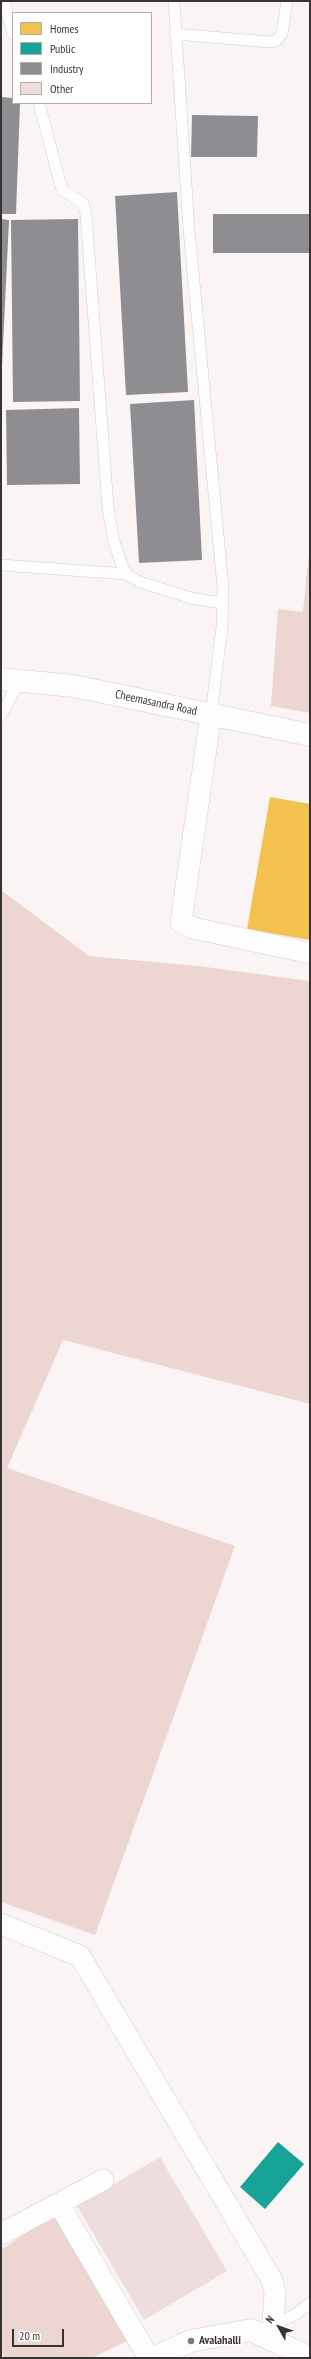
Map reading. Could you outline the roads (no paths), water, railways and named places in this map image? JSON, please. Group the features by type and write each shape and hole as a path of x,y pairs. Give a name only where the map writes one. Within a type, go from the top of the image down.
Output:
{"street":[{"name":"Cheemasandra Road","path":"11,680 74,686 310,735"},
{"path":"211,714 181,922 193,928 310,953"},
{"path":"1,1924 80,1956 272,2280 275,2294 272,2332"},
{"path":"1,2234 103,2180"},
{"path":"59,2204 149,2358"},
{"path":"153,2358 191,2341 251,2330 272,2332 307,2357"}],"lane":[{"path":"4,1 12,30"},
{"path":"174,1 189,230 222,580 218,667 211,714"},
{"path":"175,34 269,42 276,41 282,34 287,1"},
{"path":"39,104 62,190 83,203 86,214 108,508 114,542 126,574"},
{"path":"1,565 126,574 140,582 158,588 222,603"},
{"path":"1,715 11,680"},
{"path":"272,2332 310,2303"}],"place":[{"name":"Avalahalli","path":"191,2341"}]}
